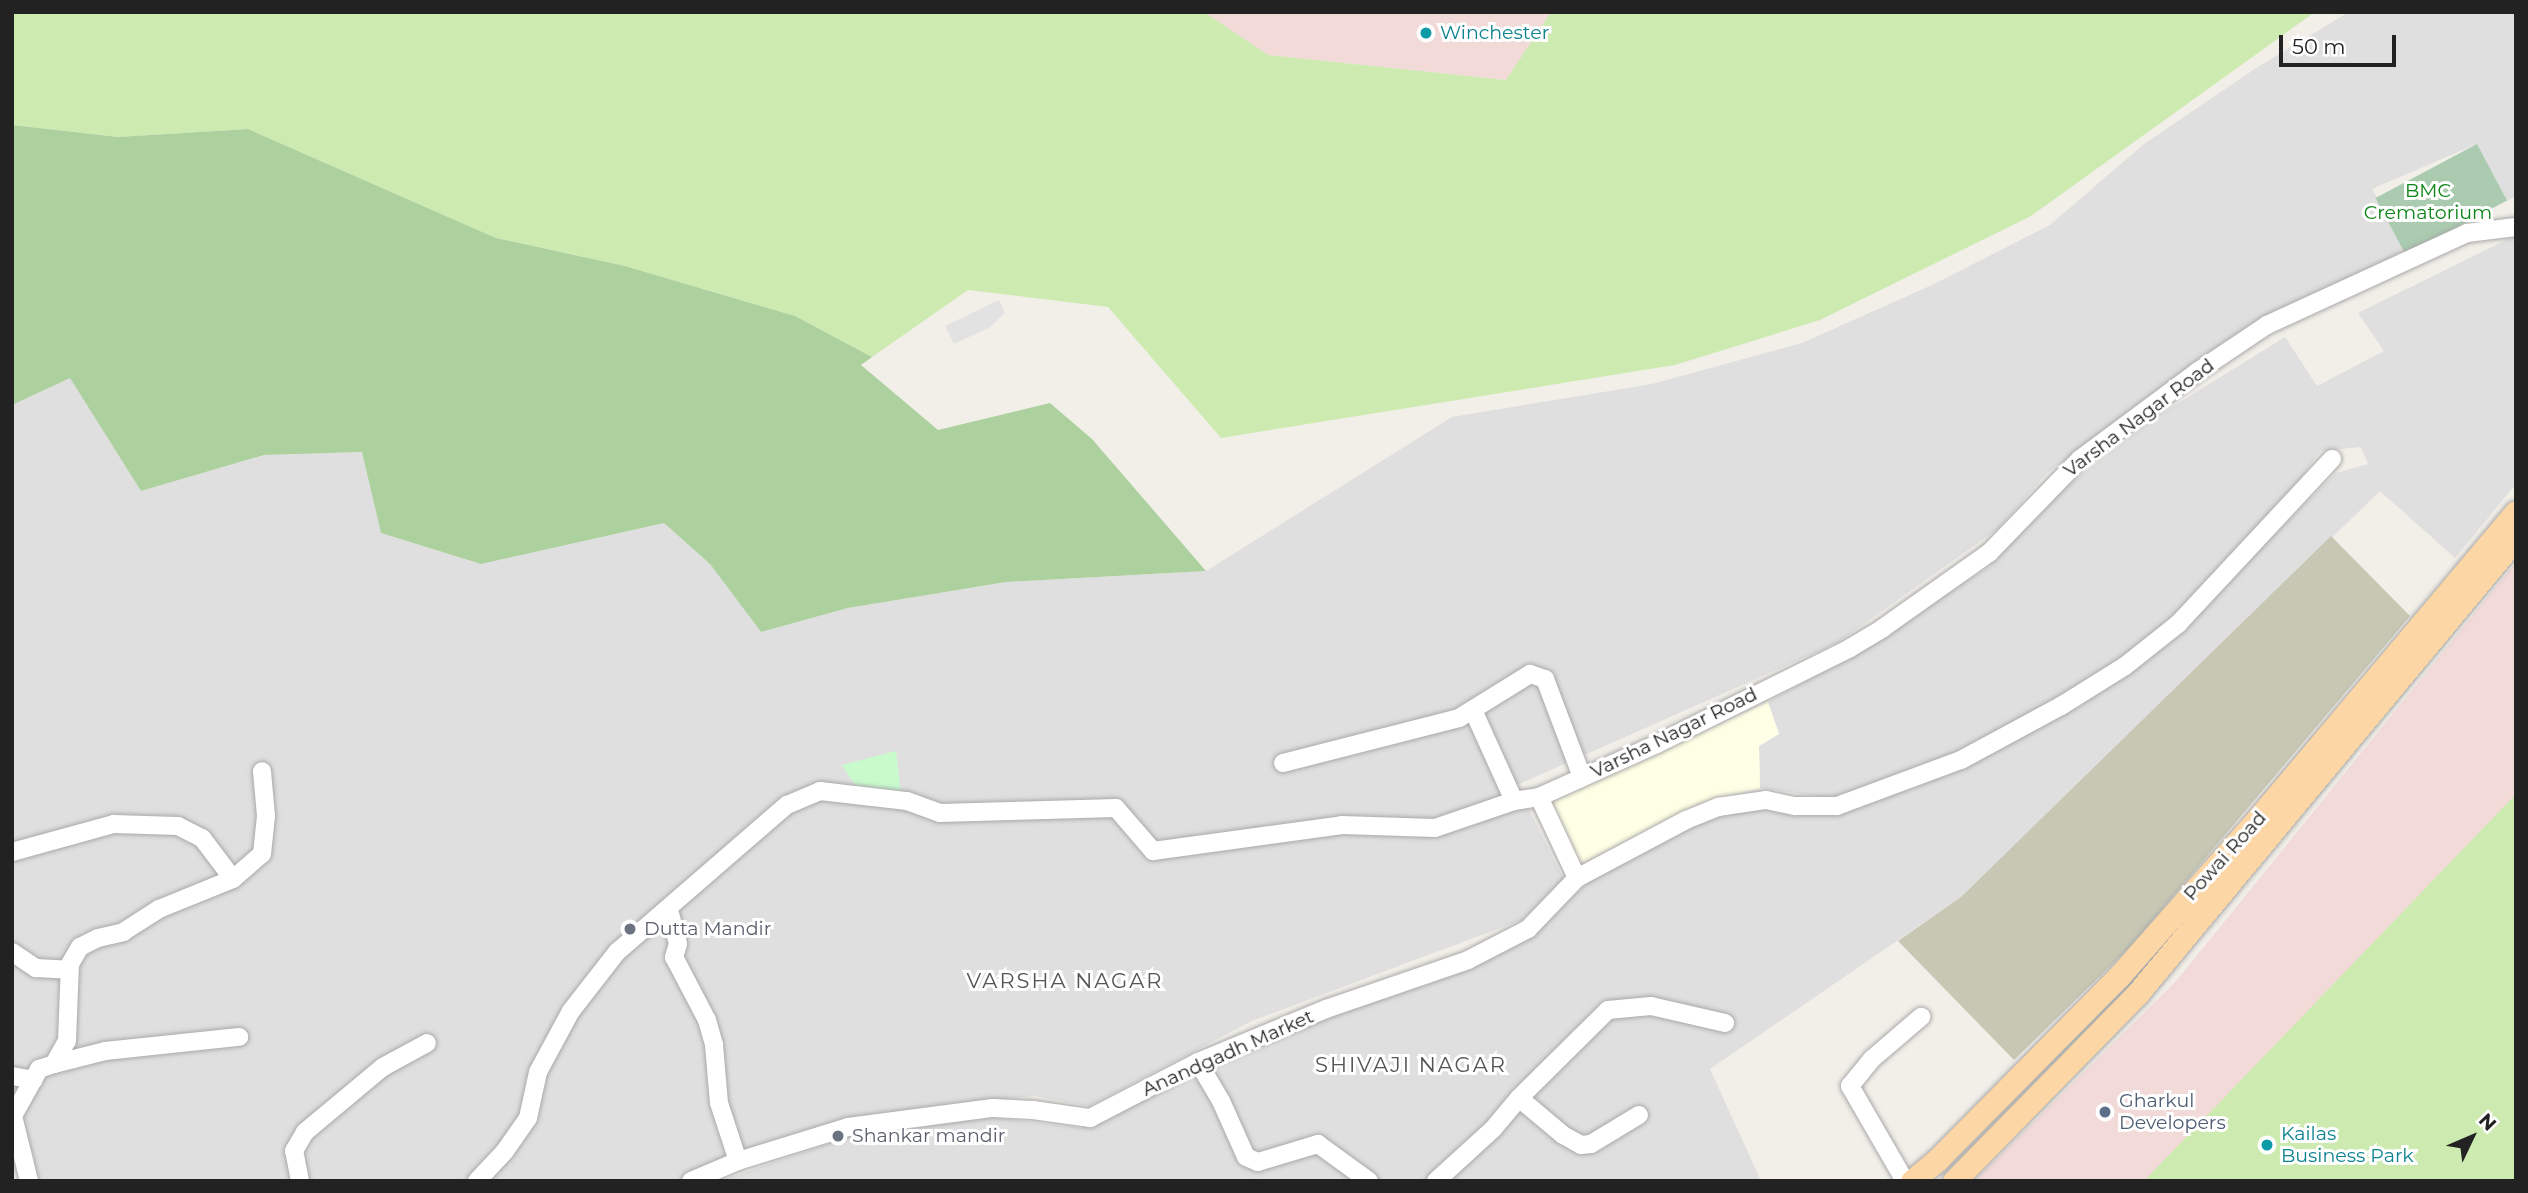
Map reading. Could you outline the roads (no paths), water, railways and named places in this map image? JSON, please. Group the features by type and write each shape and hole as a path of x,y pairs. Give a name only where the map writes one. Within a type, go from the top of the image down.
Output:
{"main road":[{"name":"Powai Road","path":"1912,1181 1938,1159 2128,965 2260,816 2516,512"},
{"name":"Powai Road","path":"1954,1181 2138,993 2516,538"}],"street":[{"name":"Varsha Nagar Road","path":"669,910 788,806 820,791 907,801 940,813 1116,807 1153,851 1342,825 1435,828 1514,801 1539,797 1657,744 1850,648 1883,628 1989,553 2080,458 2197,372 2267,325 2467,233 2516,227"},
{"name":"Anandgadh Market","path":"691,1181 738,1161 848,1127 993,1108 1033,1110 1090,1118 1198,1062 1326,1009 1468,960 1528,929 1577,878 1686,820 1718,807 1766,800 1795,806 1837,806 1961,760 2061,706 2125,666 2178,624 2332,459"},
{"path":"1283,763 1459,718 1530,674 1545,679 1582,777"},
{"path":"1473,710 1514,801"},
{"path":"54,1065 67,1041 69,970 80,947 98,938 123,932 159,909 233,879 262,854 266,816 262,771"},
{"path":"1539,797 1577,878"},
{"path":"12,852 114,824 178,826 202,838 233,879"},
{"path":"477,1181 505,1150 528,1118 538,1072 571,1011 617,952 669,910 678,944 674,957 707,1020 714,1045 719,1103 738,1161"},
{"path":"12,952 36,968 69,970"},
{"path":"1436,1181 1493,1129 1518,1098 1608,1010 1651,1006 1724,1023"},
{"path":"1905,1181 1850,1086 1872,1059 1921,1017"},
{"path":"29,1181 13,1116 39,1069 105,1051 239,1037"},
{"path":"300,1181 294,1151 305,1132 383,1067 428,1043"},
{"path":"1198,1062 1246,1157 1258,1162 1318,1144 1369,1181"},
{"path":"12,1076 34,1080"},
{"path":"1518,1098 1563,1135 1581,1145 1591,1144 1639,1115"}],"place":[{"name":"Winchester","path":"1426,33"},
{"name":"Dutta Mandir","path":"630,929"},
{"name":"Gharkul Developers","path":"2105,1112"},
{"name":"Shankar mandir","path":"838,1136"},
{"name":"Kailas Business Park","path":"2267,1145"}],"district":[{"name":"VARSHA NAGAR","path":"1065,981"},
{"name":"SHIVAJI NAGAR","path":"1411,1065"}],"park label":[{"name":"BMC Crematorium","path":"2428,202"}]}
